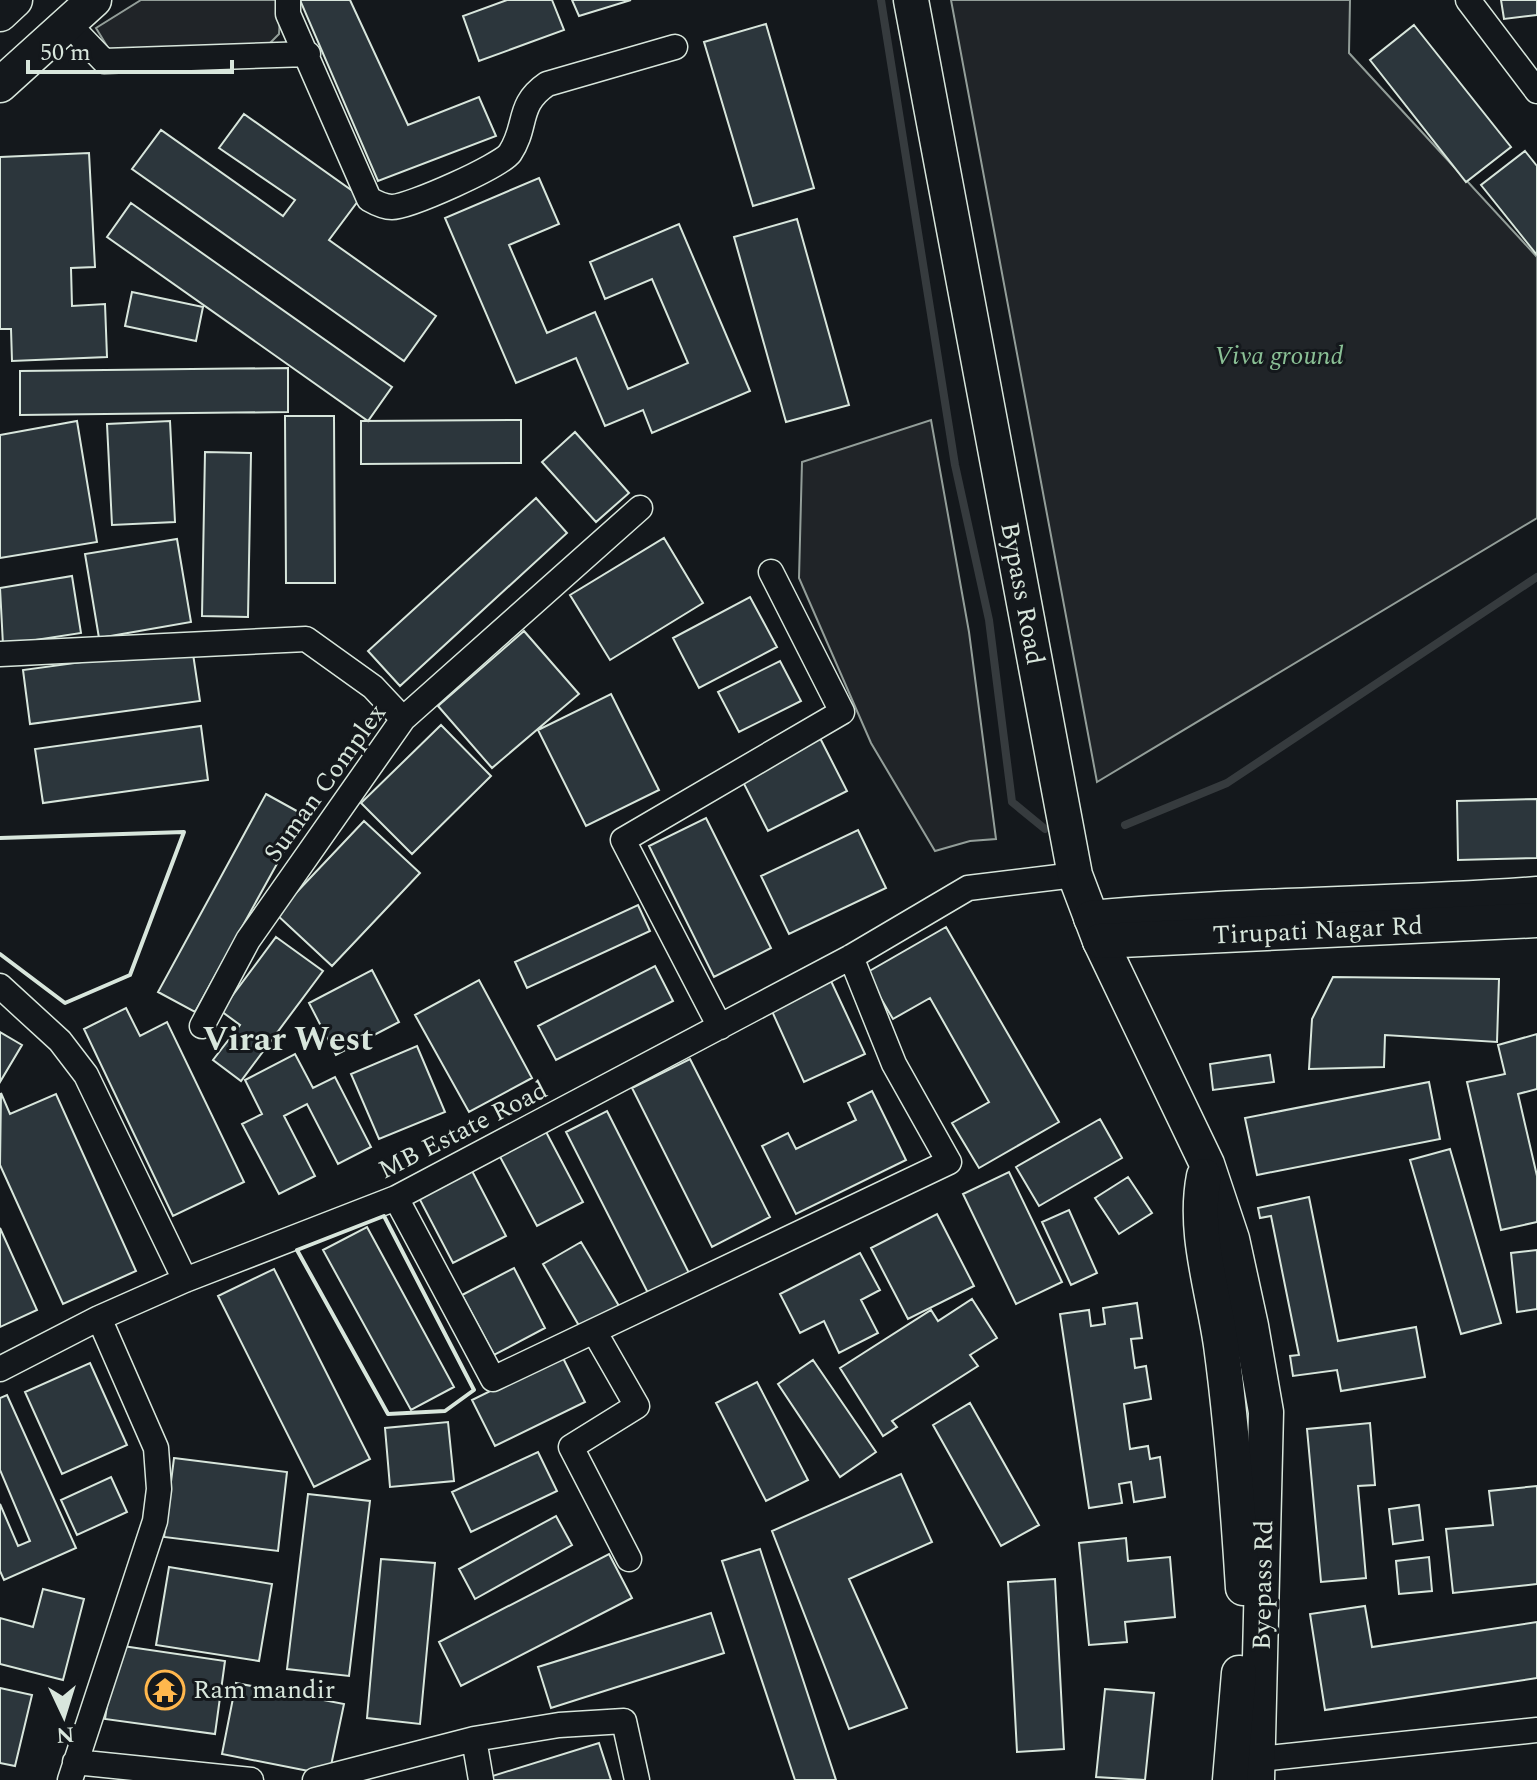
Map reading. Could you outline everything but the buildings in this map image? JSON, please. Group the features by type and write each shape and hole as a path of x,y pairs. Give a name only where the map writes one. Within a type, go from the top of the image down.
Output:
{"main road":[{"path":"0,14 15,0"},
{"path":"0,85 94,0"},
{"name":"Bypass Road","path":"911,0 1075,875 1095,930 1207,1164"},
{"path":"1095,930 1169,910 1320,907 1537,894"},
{"name":"Tirupati Nagar Rd","path":"1095,930 1537,920"},
{"path":"1207,1164 1198,1207 1221,1343 1235,1467 1243,1588 1245,1768"},
{"name":"Byepass Rd","path":"1207,1164 1232,1239 1266,1412 1245,1768"}],"street":[{"path":"288,0 288,14 369,199 394,208 493,168 508,156 517,140 526,105 532,95 547,84 675,47"},
{"path":"1468,0 1476,16 1537,91"},
{"path":"81,37 104,61 308,54"},
{"name":"Suman Complex","path":"202,1026 248,940 403,719 640,508"},
{"path":"720,1027 623,840 842,712 771,572"},
{"path":"0,654 306,639 373,687 403,719"},
{"name":"MB Estate Road","path":"0,1369 99,1318 185,1280 396,1198 851,957 968,888 1075,875"},
{"path":"396,1198 493,1379 949,1162 894,1064 851,957"},
{"path":"0,986 60,1041 86,1075 185,1280"},
{"path":"99,1318 156,1448 159,1489 155,1521 72,1771 251,1780"},
{"path":"594,1331 637,1406 571,1447 629,1559"},
{"path":"315,1780 474,1739 559,1725 624,1721 637,1780"},
{"path":"1245,1768 1537,1730"},
{"path":"474,1739 481,1780"}],"green space":[{"path":"141,0 281,0 279,34 265,48 110,51 96,28"},
{"name":"Viva ground","path":"951,0 1350,0 1349,53 1537,257 1537,518 1097,782"},
{"path":"931,420 969,632 996,839 970,841 935,851 871,743 799,578 802,462"}],"waterway":[{"path":"881,0 955,465 989,620 1012,802 1045,829"},
{"path":"1125,825 1227,783 1537,577"}],"wall":[{"path":"0,838 184,832 130,975 65,1003 0,954"},
{"path":"384,1216 474,1390 445,1411 388,1414 297,1250 384,1216"}],"place":[{"name":"Ram mandir","path":"165,1690"}],"district":[{"name":"Virar West","path":"288,1040"}]}
